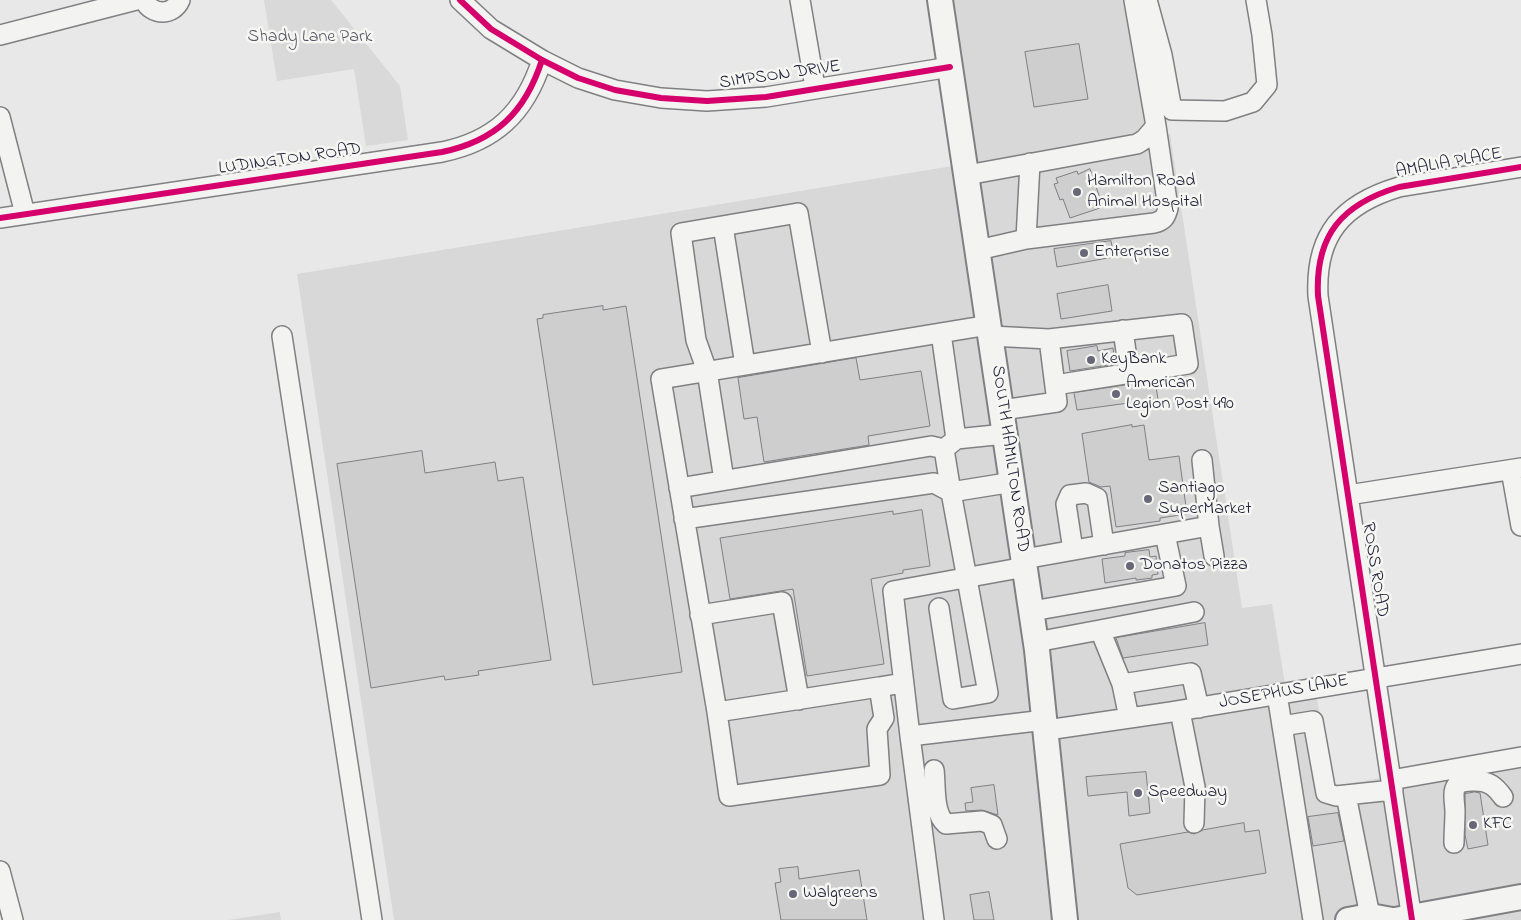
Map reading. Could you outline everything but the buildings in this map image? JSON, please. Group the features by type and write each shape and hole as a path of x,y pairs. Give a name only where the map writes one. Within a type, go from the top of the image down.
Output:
{"main road":[{"name":"SOUTH HAMILTON ROAD","path":"940,0 1032,611 1046,725 1065,920"},
{"path":"1388,919 1521,897"}],"street":[{"path":"0,35 136,0"},
{"path":"144,0 150,8 162,12 174,8 180,0"},
{"name":"SIMPSON DRIVE","path":"460,0 491,29 542,60 578,78 615,90 661,98 707,101 766,97 815,87 950,67"},
{"path":"800,0 815,87"},
{"path":"978,250 1026,239 1160,222 1164,218 1168,208 1134,0"},
{"path":"1147,0 1162,55 1172,110 1225,111 1253,102 1267,86 1262,35 1256,0"},
{"name":"LUDINGTON ROAD","path":"0,218 462,148 492,134 507,120 524,101 536,79 542,60"},
{"path":"0,117 25,214"},
{"path":"966,175 1137,144 1145,139 1156,126"},
{"path":"1026,239 1030,164"},
{"name":"AMALIA PLACE","path":"1335,226 1348,212 1363,201 1381,192 1399,187 1521,167"},
{"path":"724,480 707,372 696,340 681,233 798,213 822,353"},
{"path":"723,226 745,365"},
{"name":"ROSS ROAD","path":"1335,226 1320,260 1318,287 1392,785 1388,919"},
{"path":"879,687 884,718 877,729 880,775 729,796 717,712 661,379 941,333 990,331 1049,339 1182,324 1188,364 1055,385"},
{"path":"1123,330 1128,373"},
{"path":"938,608 953,699 988,694 951,492 950,444 941,333"},
{"path":"282,336 372,920"},
{"path":"1002,410 1057,402 1049,339"},
{"path":"679,488 1005,434"},
{"path":"1202,460 1214,556"},
{"path":"1348,495 1516,469 1521,526"},
{"path":"684,519 934,483 951,492 1013,482"},
{"path":"1073,550 1066,504 1070,495 1086,493 1096,498 1108,544"},
{"path":"934,920 892,591 968,577 1073,550 1209,526"},
{"path":"1032,611 1176,586 1165,534"},
{"path":"1108,544 1127,549 1153,545 1158,548 1163,570 1163,588"},
{"path":"700,615 782,602 799,700"},
{"path":"1036,642 1194,612"},
{"path":"1100,630 1122,684 1129,718"},
{"name":"JOSEPHUS LANE","path":"910,736 1129,718 1521,654"},
{"path":"1122,684 1191,673 1190,709 1195,787 1194,823"},
{"path":"717,712 903,683"},
{"path":"1278,694 1313,920"},
{"path":"1282,726 1313,721 1326,793 1336,796 1521,757"},
{"path":"934,770 938,813 942,820 946,824 982,821 992,825 997,839"},
{"path":"1454,843 1455,812 1453,794 1455,786 1465,781 1482,781 1491,784 1503,797"},
{"path":"1346,795 1388,919"},
{"path":"0,871 13,920"}],"shaded area":[{"path":"941,0 1141,0 1162,134 1170,134 1242,608 1272,604 1286,690 1314,684 1334,786 1521,754 1521,920 394,920 297,274 964,164"},
{"path":"280,912 281,920 228,920"}],"green space":[{"name":"Shady Lane Park","path":"264,0 331,0 400,86 408,140 366,146 354,69 277,81"}],"cycle path":[{"path":"460,0 491,29 542,60 578,78 615,90 661,98 707,101 766,97 950,67"},
{"path":"0,218 442,152 461,147 478,140 506,122 527,95 542,60"},
{"path":"1412,920 1318,296 1318,274 1321,256 1327,239 1336,225 1348,213 1379,194 1399,187 1521,167"}],"place":[{"name":"Hamilton Road Animal Hospital","path":"1077,192"},
{"name":"Enterprise","path":"1084,253"},
{"name":"KeyBank","path":"1091,360"},
{"name":"American Legion Post 490","path":"1116,394"},
{"name":"Santiago SuperMarket","path":"1148,499"},
{"name":"Donatos Pizza","path":"1130,566"},
{"name":"Speedway","path":"1138,793"},
{"name":"KFC","path":"1473,825"},
{"name":"Walgreens","path":"793,894"}]}
